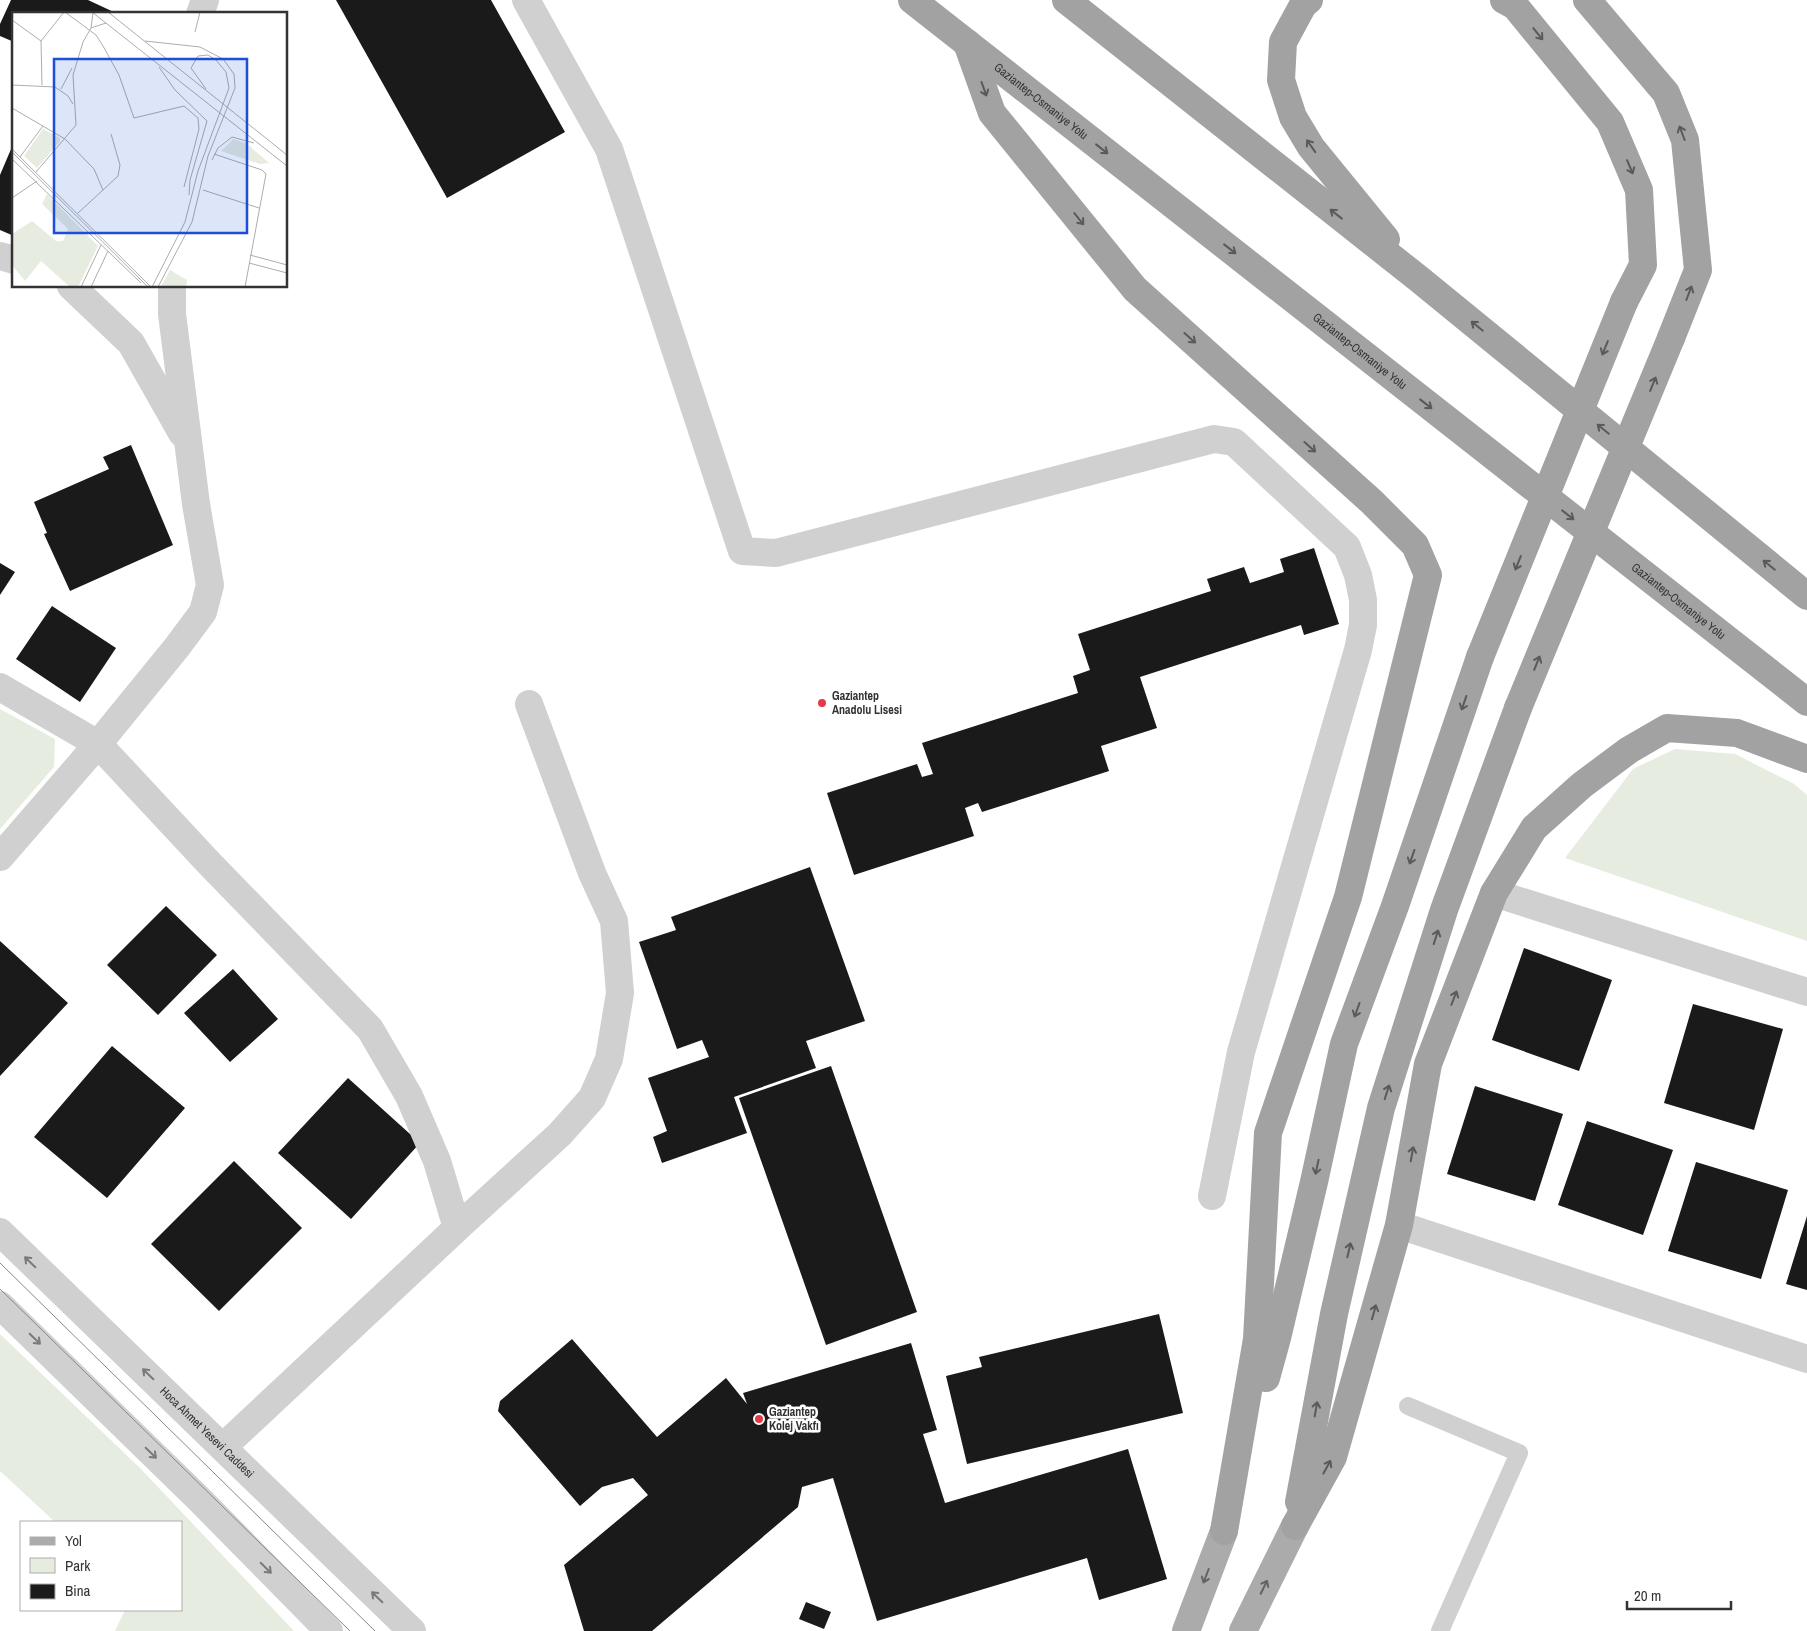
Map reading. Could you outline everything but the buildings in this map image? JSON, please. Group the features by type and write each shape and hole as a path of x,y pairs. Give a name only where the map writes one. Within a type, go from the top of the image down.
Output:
{"highway":[{"name":"Gaziantep-Osmaniye Yolu","path":"912,0 1807,702"},
{"path":"1066,0 1419,279 1807,596"},
{"path":"1309,0 1303,5 1283,42 1281,80 1293,117 1311,147 1419,279"},
{"path":"1224,1531 1277,1338 1344,1044 1395,906 1480,657 1624,302 1642,265 1639,190 1610,122 1515,6 1504,0"},
{"path":"1295,1526 1334,1314 1381,1108 1444,910 1518,708 1672,338 1698,270 1685,140 1666,93 1587,0"},
{"path":"967,44 992,113 1135,289 1372,502 1415,545 1428,575 1348,896 1268,1133 1257,1339 1224,1531"},
{"path":"1295,1526 1333,1457 1399,1225 1428,1064 1494,892 1534,828 1582,785 1629,750 1667,728 1737,733 1807,759"}],"main road":[{"path":"1243,1631 1295,1526"},
{"path":"1186,1631 1224,1531"}],"street":[{"path":"201,12 205,0"},
{"path":"526,0 609,149 742,551 776,553 1214,439 1234,442 1347,547 1358,575 1363,600 1363,625 1358,650 1241,1052 1212,1196"},
{"path":"74,288 131,342 189,444"},
{"path":"0,857 98,744 203,612 210,585 196,504 172,314 172,288"},
{"path":"0,687 98,744 208,862 370,1030 409,1096 437,1161 457,1228"},
{"path":"223,1446 560,1134 592,1098 609,1059 620,993 614,921 592,873 529,704"},
{"path":"1494,892 1807,992"},
{"path":"1399,1225 1807,1359"},
{"name":"Hoca Ahmet Yesevi Caddesi","path":"0,1232 412,1631"},
{"path":"0,1305 199,1499 329,1631"}],"lane":[{"path":"1408,1406 1519,1453 1440,1631"}],"green space":[{"path":"0,709 55,739 54,767 0,829"},
{"path":"1675,749 1735,754 1794,784 1807,795 1807,941 1565,858 1633,769"},
{"path":"0,1334 141,1469 294,1631 115,1631 125,1611 182,1611 182,1521 54,1521 0,1471"}],"tram line":[{"path":"0,1263 375,1631"},
{"path":"0,1289 350,1631"}],"place":[{"name":"Gaziantep Anadolu Lisesi","path":"822,703"},
{"name":"Gaziantep Kolej Vakfı","path":"759,1419"}]}
